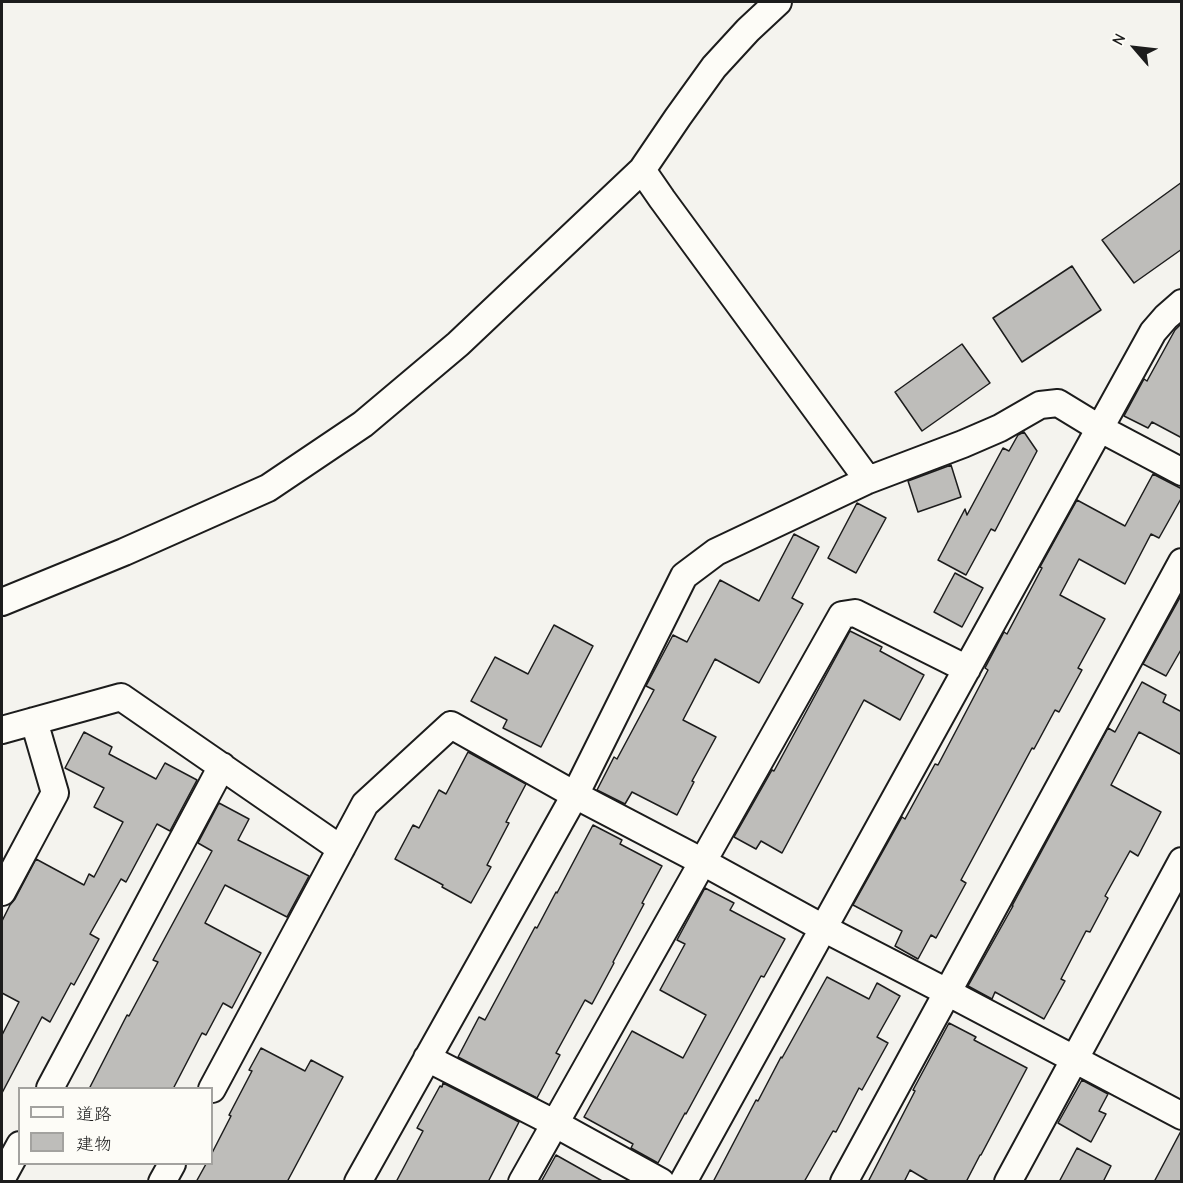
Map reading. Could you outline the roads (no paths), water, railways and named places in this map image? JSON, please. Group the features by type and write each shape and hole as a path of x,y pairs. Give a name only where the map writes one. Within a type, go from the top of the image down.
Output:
{"street":[{"path":"2,602 124,552 268,488 363,424 458,344 642,170 714,67 778,2"},
{"path":"642,170 868,480"},
{"path":"683,1182 1153,332 1182,303"},
{"path":"358,1182 575,795 684,576 716,552 868,480 1000,428 1040,405 1058,403 1099,428 1182,472"},
{"path":"844,1182 1182,562"},
{"path":"522,1182 842,615 855,613 967,669"},
{"path":"2,730 122,697 341,849"},
{"path":"2,892 55,793 34,721"},
{"path":"213,1087 365,804 451,725 575,795 823,928 1182,1116"},
{"path":"51,1087 222,766"},
{"path":"1008,1182 1182,861"},
{"path":"428,1058 554,1123 661,1182"},
{"path":"2,1178 18,1149"},
{"path":"162,1182 171,1165"}]}
